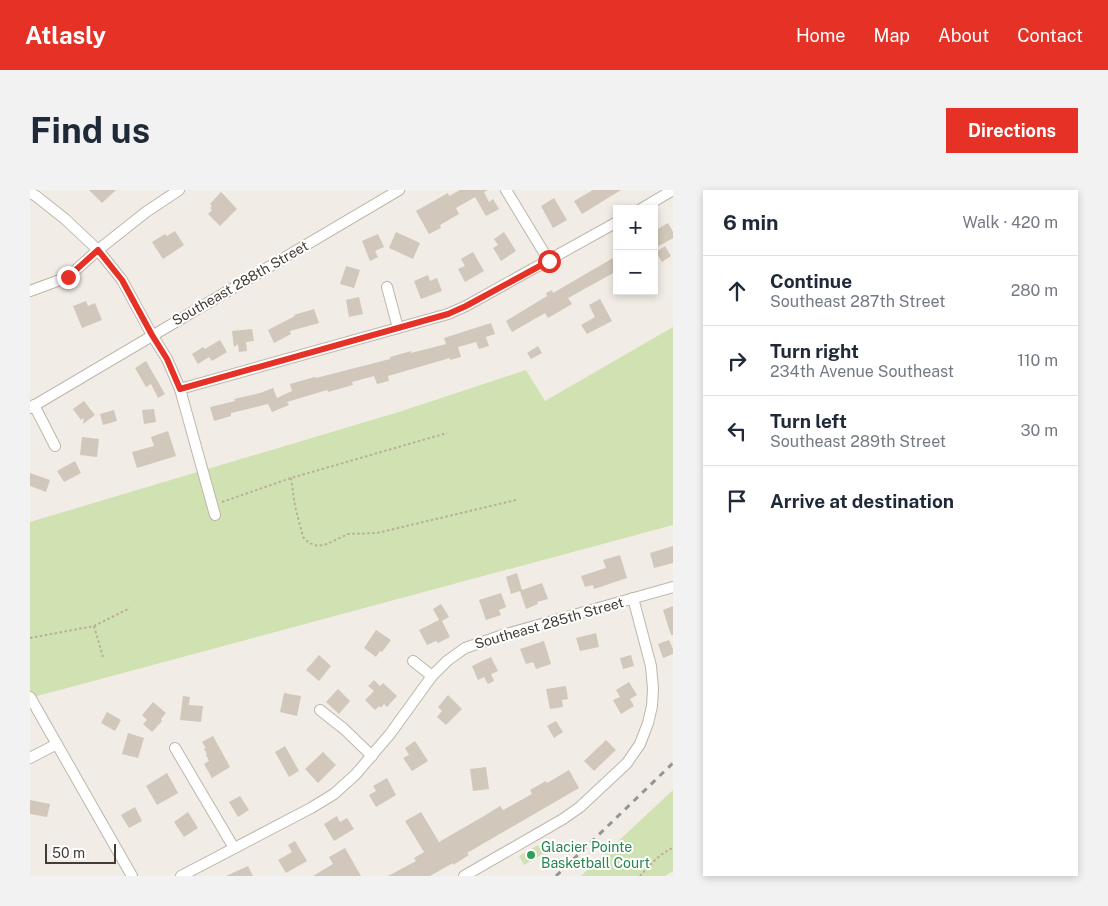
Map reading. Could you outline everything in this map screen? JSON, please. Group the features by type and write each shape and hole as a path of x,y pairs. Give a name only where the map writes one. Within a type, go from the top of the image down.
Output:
{"street":[{"path":"30,291 68,277 98,250 146,212 179,190"},
{"name":"Southeast 288th Street","path":"32,406 399,190"},
{"path":"506,190 549,261"},
{"path":"648,205 673,190"},
{"path":"30,193 58,214 98,250 122,280 167,359 180,389 214,510"},
{"path":"180,389 448,314 549,261 613,224"},
{"path":"387,287 398,328"},
{"path":"32,406 55,446"},
{"name":"Southeast 285th Street","path":"181,876 334,794 372,756 432,676 465,648 673,587"},
{"path":"464,876 563,819 580,807 627,763 640,744 648,723 654,688 651,666 634,598"},
{"path":"413,661 432,676"},
{"path":"30,697 132,876"},
{"path":"320,710 344,729 372,756"},
{"path":"30,758 57,744"},
{"path":"175,748 234,848"}],"path":[{"path":"214,510 291,478 447,433"},
{"path":"291,478 295,506 303,537 309,543 318,546 348,534 377,533 516,500"},
{"path":"30,638 94,626 130,608"},
{"path":"94,626 103,657"},
{"path":"640,876 649,865 673,848"}],"green space":[{"path":"673,327 673,525 30,698 30,522 402,411 526,370 545,401"},
{"path":"673,790 673,871 665,876 581,876"},
{"name":"Glacier Pointe Basketball Court","path":"538,845 543,854 524,865 519,856"}],"building":[{"path":"89,190 116,190 102,203"},
{"path":"460,190 488,190 484,192 489,202 493,199 499,209 486,216 475,197 456,208 459,214 440,225 441,228 429,234 416,211 448,193 449,196"},
{"path":"593,190 621,190 582,214 574,201"},
{"path":"221,192 237,209 220,226 208,214 212,210 210,204"},
{"path":"554,198 567,220 553,228 541,206"},
{"path":"668,223 673,232 673,238 659,246 658,229"},
{"path":"175,231 184,245 163,259 152,242 165,234 167,236"},
{"path":"396,232 420,243 413,259 389,248"},
{"path":"504,232 516,251 501,261 493,248 498,245 494,239"},
{"path":"378,234 384,247 375,251 378,257 370,261 362,241"},
{"path":"665,246 671,256 662,262 658,255 658,251"},
{"path":"473,252 484,271 465,282 458,269 465,266 461,259"},
{"path":"613,258 613,273 568,298 572,304 548,318 545,313 512,332 506,321 547,296 546,293 552,290 553,293"},
{"path":"346,266 360,270 354,288 340,284"},
{"path":"428,275 430,281 437,278 442,291 421,299 414,281"},
{"path":"359,297 363,314 349,317 346,300"},
{"path":"600,299 612,321 587,334 581,325 595,317 589,305"},
{"path":"86,301 88,306 95,303 102,320 82,328 73,306"},
{"path":"314,309 319,323 290,331 291,334 274,343 268,330 294,315"},
{"path":"491,323 495,334 486,337 489,346 479,349 476,342 458,347 461,357 450,360 450,358 388,376 389,381 377,384 374,376 352,382 353,385 328,392 327,390 287,402 289,405 272,412 268,404 231,413 231,416 214,421 210,407 273,388 277,398 292,391 290,384 390,359 390,357 411,351 411,353 446,344 444,338"},
{"path":"252,329 254,341 246,342 247,351 239,352 238,344 234,347 232,331"},
{"path":"220,340 227,352 212,361 209,357 198,364 192,354"},
{"path":"538,346 542,353 531,359 527,353"},
{"path":"146,361 165,394 158,398 151,384 146,387 135,368"},
{"path":"84,401 95,415 83,424 84,418 81,420 73,409"},
{"path":"154,409 156,422 144,424 142,410"},
{"path":"114,410 117,421 103,425 100,414"},
{"path":"168,431 176,456 137,468 132,452 154,446 151,437"},
{"path":"82,437 99,439 97,457 80,455"},
{"path":"75,461 81,473 64,482 57,471"},
{"path":"30,473 50,480 46,492 30,486"},
{"path":"673,546 673,563 654,568 650,553"},
{"path":"620,555 627,578 594,589 593,585 585,587 581,576 606,568 603,560"},
{"path":"517,573 522,590 542,583 548,599 537,602 538,604 526,609 520,591 511,594 506,577"},
{"path":"501,593 506,607 499,610 501,615 486,620 479,600"},
{"path":"441,604 449,617 442,621 450,637 438,643 436,641 427,645 419,630 439,620 433,609"},
{"path":"673,606 673,635 671,635 663,610"},
{"path":"376,630 391,640 376,657 364,648"},
{"path":"596,633 599,647 580,651 576,638"},
{"path":"669,640 673,654 663,658 658,644"},
{"path":"544,641 551,664 536,669 533,662 526,664 520,649"},
{"path":"319,655 331,666 319,681 306,670"},
{"path":"631,655 634,666 623,669 620,658"},
{"path":"491,657 498,671 491,674 494,681 488,684 484,677 478,680 472,666"},
{"path":"374,680 380,686 383,683 397,696 387,707 384,704 381,708 379,706 375,710 365,700 374,691 368,686"},
{"path":"629,682 637,695 630,699 634,706 621,714 613,700 620,697 616,690"},
{"path":"566,686 568,699 562,700 563,707 550,709 546,689"},
{"path":"338,689 350,701 339,714 326,702"},
{"path":"284,693 301,696 297,716 280,712"},
{"path":"448,695 462,709 446,725 437,717 442,711 438,707"},
{"path":"183,696 190,697 189,705 203,706 201,722 180,720"},
{"path":"153,702 166,713 161,719 162,721 152,732 143,724 147,720 142,715"},
{"path":"107,712 121,720 115,731 101,723"},
{"path":"556,721 563,732 554,738 547,726"},
{"path":"128,733 144,738 138,758 122,754"},
{"path":"213,736 230,767 212,778 204,764 209,761 204,749 206,748 202,742"},
{"path":"606,740 616,750 594,771 584,761"},
{"path":"415,741 428,761 412,771 403,758 409,755 405,748"},
{"path":"285,746 299,771 289,777 275,752"},
{"path":"323,752 336,765 318,783 305,769"},
{"path":"486,767 489,789 473,791 470,769"},
{"path":"569,770 579,788 467,853 469,855 453,865 453,863 430,876 388,876 416,861 414,858 424,852 405,821 421,812 439,842 500,806 503,810 532,794 530,790 546,781 547,783"},
{"path":"167,773 178,793 157,805 146,786"},
{"path":"387,778 396,795 376,807 369,795 376,791 373,786"},
{"path":"240,796 249,810 238,817 229,802"},
{"path":"30,800 50,804 47,817 30,814"},
{"path":"135,807 142,821 129,828 121,815"},
{"path":"188,812 198,828 184,837 174,822"},
{"path":"337,816 340,822 347,818 354,829 334,841 324,824"},
{"path":"295,841 307,861 286,873 278,860 292,852 288,845"},
{"path":"345,848 361,876 313,876 333,864 329,857"},
{"path":"248,866 253,876 226,876"}],"railway":[{"path":"556,876 673,763"}],"place":[{"name":"Glacier Pointe Basketball Court","path":"531,855"}],"route":[{"path":"68,277 98,250 122,280 167,359 180,389 448,314 549,261"}]}
